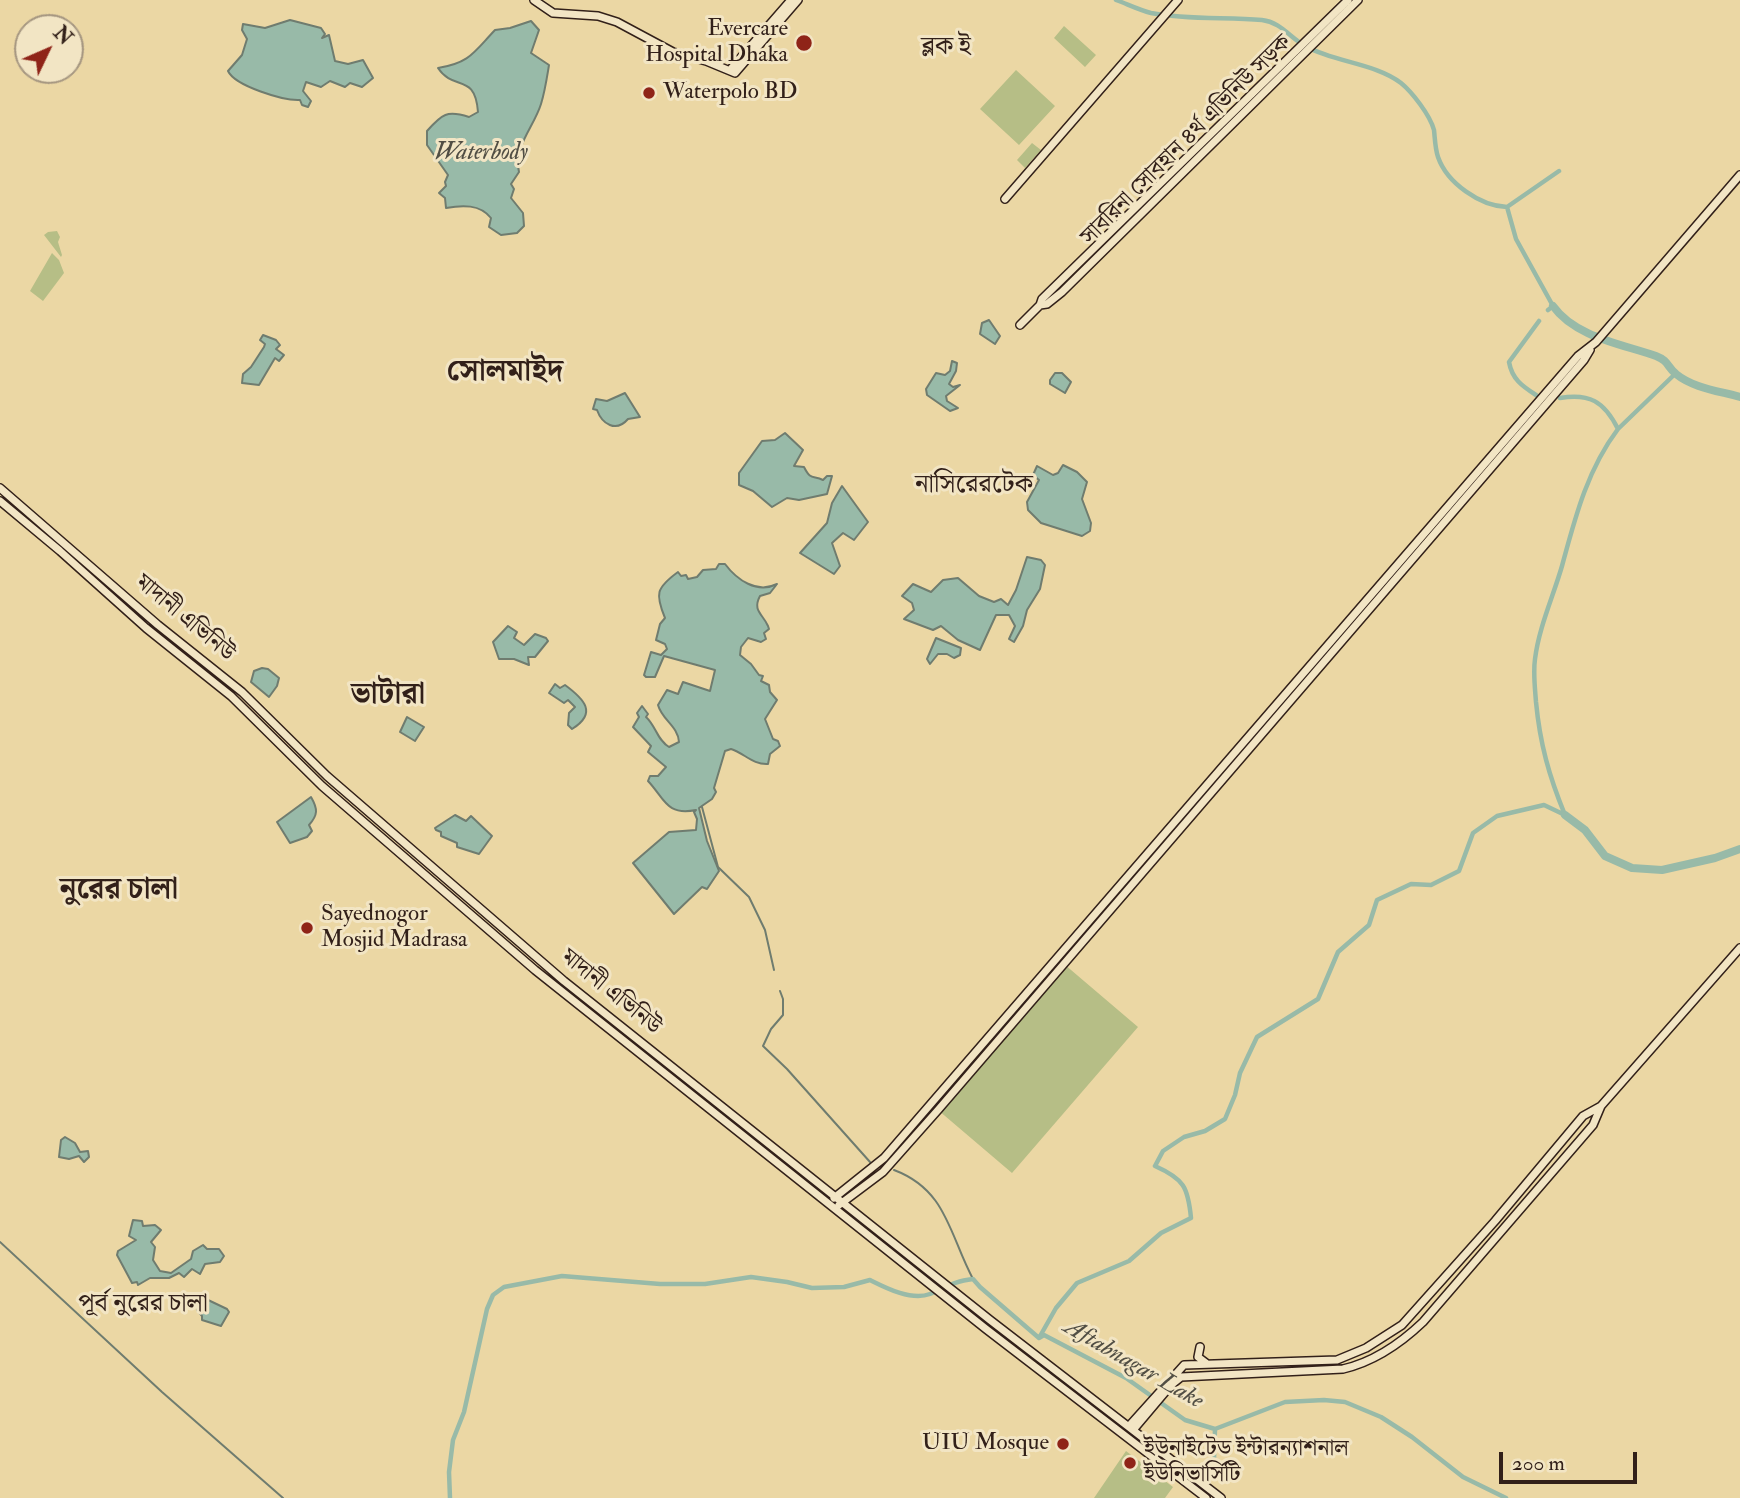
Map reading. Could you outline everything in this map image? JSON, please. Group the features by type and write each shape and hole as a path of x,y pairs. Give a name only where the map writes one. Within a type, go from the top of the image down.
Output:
{"street":[{"path":"534,0 553,13 598,16 617,22 673,52 732,72"},
{"path":"732,72 791,0"},
{"path":"732,72 799,0"},
{"path":"1005,199 1178,0"},
{"name":"সাবরিনা সোবহান ৪র্থ এভিনিউ সড়ক","path":"1020,325 1040,305 1042,299 1183,159 1303,50 1348,0"},
{"name":"সাবরিনা সোবহান ৪র্থ এভিনিউ সড়ক","path":"1313,39 1359,0"},
{"path":"835,1202 883,1172 938,1110 1740,175"},
{"path":"835,1202 879,1163 1569,366 1593,345"},
{"name":"মাদানী এভিনিউ","path":"0,488 158,625 242,692 327,776 550,969 737,1125"},
{"name":"মাদানী এভিনিউ","path":"0,501 146,628 232,696 322,786 543,977 737,1125 943,1288"},
{"path":"368,826 377,819"},
{"path":"1169,1383 1185,1376 1298,1373 1352,1367 1391,1348 1423,1322 1593,1125 1601,1106 1740,948"},
{"path":"543,977 550,969"},
{"path":"1131,1428 1184,1365 1343,1358 1377,1342 1402,1325 1495,1221 1583,1116 1601,1106"},
{"path":"927,1107 938,1110"},
{"path":"943,1288 990,1320 1131,1428 1206,1498"},
{"path":"943,1288 986,1329 1220,1498"},
{"path":"1200,1348 1198,1357 1208,1364"},
{"path":"1343,1358 1352,1367"}],"green space":[{"path":"1064,26 1096,55 1085,67 1054,38"},
{"path":"1016,70 1055,106 1019,145 980,109"},
{"path":"1032,143 1041,150 1025,168 1017,160"},
{"path":"57,231 60,237 58,242 61,257 44,235"},
{"path":"52,253 59,260 64,273 43,301 30,291"},
{"path":"1064,964 1138,1027 1012,1173 938,1110"},
{"name":"ইউনাইটেড ইন্টারন্যাশনাল ইউনিভার্সিটি","path":"1126,1451 1173,1487 1165,1498 1094,1498"}],"water":[{"path":"290,20 321,28 325,34 322,38 329,35 335,61 348,64 363,60 373,78 362,87 350,83 345,87 330,81 321,87 306,82 303,91 311,101 308,107 302,105 300,100 261,92 232,77 228,71 242,55 247,39 242,30 243,24 265,28"},
{"name":"Waterbody","path":"531,21 539,30 531,53 549,65 541,104 521,146 519,172 511,184 514,189 511,198 523,213 524,226 517,233 501,235 489,227 491,218 482,210 464,206 446,208 445,198 439,193 446,186 448,175 427,145 427,131 445,115 469,117 478,112 473,92 444,75 438,68 465,60 495,30"},
{"path":"989,320 1000,336 995,344 980,334 982,323"},
{"path":"263,335 276,340 280,345 276,349 284,355 279,361 275,358 259,385 242,383 243,374 264,347 265,344 260,340"},
{"path":"952,361 957,363 956,371 949,384 953,387 960,385 946,396 947,401 958,408 950,411 927,395 926,389 936,373 945,375 950,371"},
{"path":"1055,373 1062,373 1071,382 1065,393 1050,384"},
{"path":"625,393 640,417 614,426 606,423 597,410 593,409 596,399 607,401"},
{"path":"785,433 803,450 794,466 804,467 810,476 823,480 832,476 827,494 799,500 787,498 772,507 753,491 739,485 739,473 762,441 775,440"},
{"path":"1063,465 1077,472 1087,482 1082,499 1091,523 1090,531 1082,536 1041,523 1028,510 1027,502 1039,480 1033,475 1037,466 1053,475 1058,473"},
{"path":"842,486 868,522 854,540 843,533 832,543 840,566 834,574 800,553 827,523 832,503"},
{"path":"1027,557 1041,560 1045,565 1040,589 1027,610 1023,626 1014,642 1009,639 1015,626 1009,615 996,615 980,650 958,640 941,626 933,630 904,619 914,610 912,603 902,596 913,584 931,592 943,580 958,578 979,596 994,602 1001,599 1008,605"},
{"path":"719,564 725,564 748,584 770,587 777,584 770,593 760,596 757,605 769,629 764,633 766,639 761,642 748,638 741,647 740,655 763,676 761,681 769,685 770,692 777,700 765,719 773,739 778,741 780,746 770,754 768,764 758,763 731,749 725,751 714,788 716,792 712,799 699,808 707,841 719,871 707,889 702,887 674,914 633,863 669,832 696,830 696,810 678,811 672,808 648,781 650,776 658,776 666,767 648,752 651,746 633,727 642,706 648,714 646,717 669,747 679,742 676,732 658,705 667,690 678,694 683,682 710,691 715,670 664,656 655,677 644,675 651,652 661,655 667,649 665,644 656,640 660,624 665,618 659,597 662,587 678,572 681,576 686,575 688,579 697,577 703,570 716,569"},
{"path":"508,626 517,632 514,638 524,645 535,634 548,641 535,657 528,657 529,665 514,659 499,659 493,642"},
{"path":"936,638 961,648 960,655 954,658 947,654 938,654 930,664 927,659"},
{"path":"268,669 279,678 269,697 251,682 254,671"},
{"path":"555,684 560,688 565,685 585,706 585,717 572,729 568,725 569,713 575,707 568,700 564,703 549,693"},
{"path":"407,717 424,727 415,741 400,732"},
{"path":"311,797 316,812 309,825 312,831 307,837 290,843 277,822"},
{"path":"455,815 466,821 471,816 492,836 479,854 457,847 457,843 441,836 441,832 436,830 435,828"},
{"path":"65,1137 75,1143 80,1152 88,1151 89,1157 84,1162 79,1156 69,1159 59,1157 61,1140"},
{"path":"133,1220 142,1221 143,1226 155,1225 161,1230 151,1242 155,1247 153,1260 160,1271 171,1273 191,1259 193,1251 203,1245 207,1249 219,1249 224,1256 220,1262 205,1264 200,1274 192,1269 184,1277 179,1273 169,1278 150,1278 138,1285 137,1282 132,1283 117,1255 118,1251 136,1240 129,1236"},
{"path":"206,1299 229,1312 221,1326 202,1320 197,1310"}],"waterway":[{"path":"1116,0 1147,12 1165,15 1269,21 1307,47 1380,71 1401,83 1429,118 1434,130 1438,157 1449,176 1476,198 1507,207 1516,239 1553,306 1548,310"},
{"path":"1507,207 1559,171"},
{"path":"1553,306 1562,317 1586,332 1660,358 1690,383 1740,397"},
{"path":"1536,395 1518,382 1509,362 1539,321"},
{"path":"1618,429 1675,374"},
{"path":"1039,1338 1056,1308 1077,1283 1129,1261 1161,1233 1191,1218 1183,1185 1155,1166 1163,1151 1184,1137 1205,1131 1225,1119 1240,1073 1257,1037 1318,999 1338,952 1369,925 1377,900 1411,884 1431,885 1459,871 1473,833 1497,816 1544,805 1565,815 1550,773 1540,732 1535,659 1543,624 1583,495 1598,461 1618,429 1613,419 1595,401 1579,397 1560,398"},
{"path":"702,807 718,867 749,897 765,930 774,970"},
{"path":"1565,815 1585,830 1605,856 1632,868 1662,870 1715,858 1740,849"},
{"path":"780,991 783,1015 771,1029 763,1046 870,1162"},
{"path":"894,1170 912,1179 936,1201 973,1279"},
{"path":"0,1242 162,1392 283,1498"},
{"name":"Aftabnagar Lake","path":"450,1498 449,1472 453,1440 464,1412 487,1309 493,1295 504,1287 562,1276 660,1284 705,1284 751,1277 812,1288 844,1287 870,1280 899,1293 915,1296 930,1294 954,1283 973,1279 1039,1338 1044,1335 1126,1378 1185,1420 1215,1429 1285,1402 1345,1402 1381,1417 1412,1437 1463,1477 1506,1498"},
{"path":"1199,1483 1214,1459 1215,1429"}],"place":[{"name":"Evercare Hospital Dhaka","path":"804,43"},
{"name":"Waterpolo BD","path":"649,93"},
{"name":"Sayednogor Mosjid Madrasa","path":"307,928"},
{"name":"UIU Mosque","path":"1063,1444"},
{"name":"ইউনাইটেড ইন্টারন্যাশনাল ইউনিভার্সিটি","path":"1130,1463"}],"district":[{"name":"ব্লক ই","path":"946,48"},
{"name":"সোলমাইদ","path":"505,374"},
{"name":"নাসিরেরটেক","path":"974,486"},
{"name":"ভাটারা","path":"388,697"},
{"name":"নুরের চালা","path":"119,892"},
{"name":"পূর্ব নুরের চালা","path":"143,1305"}]}
